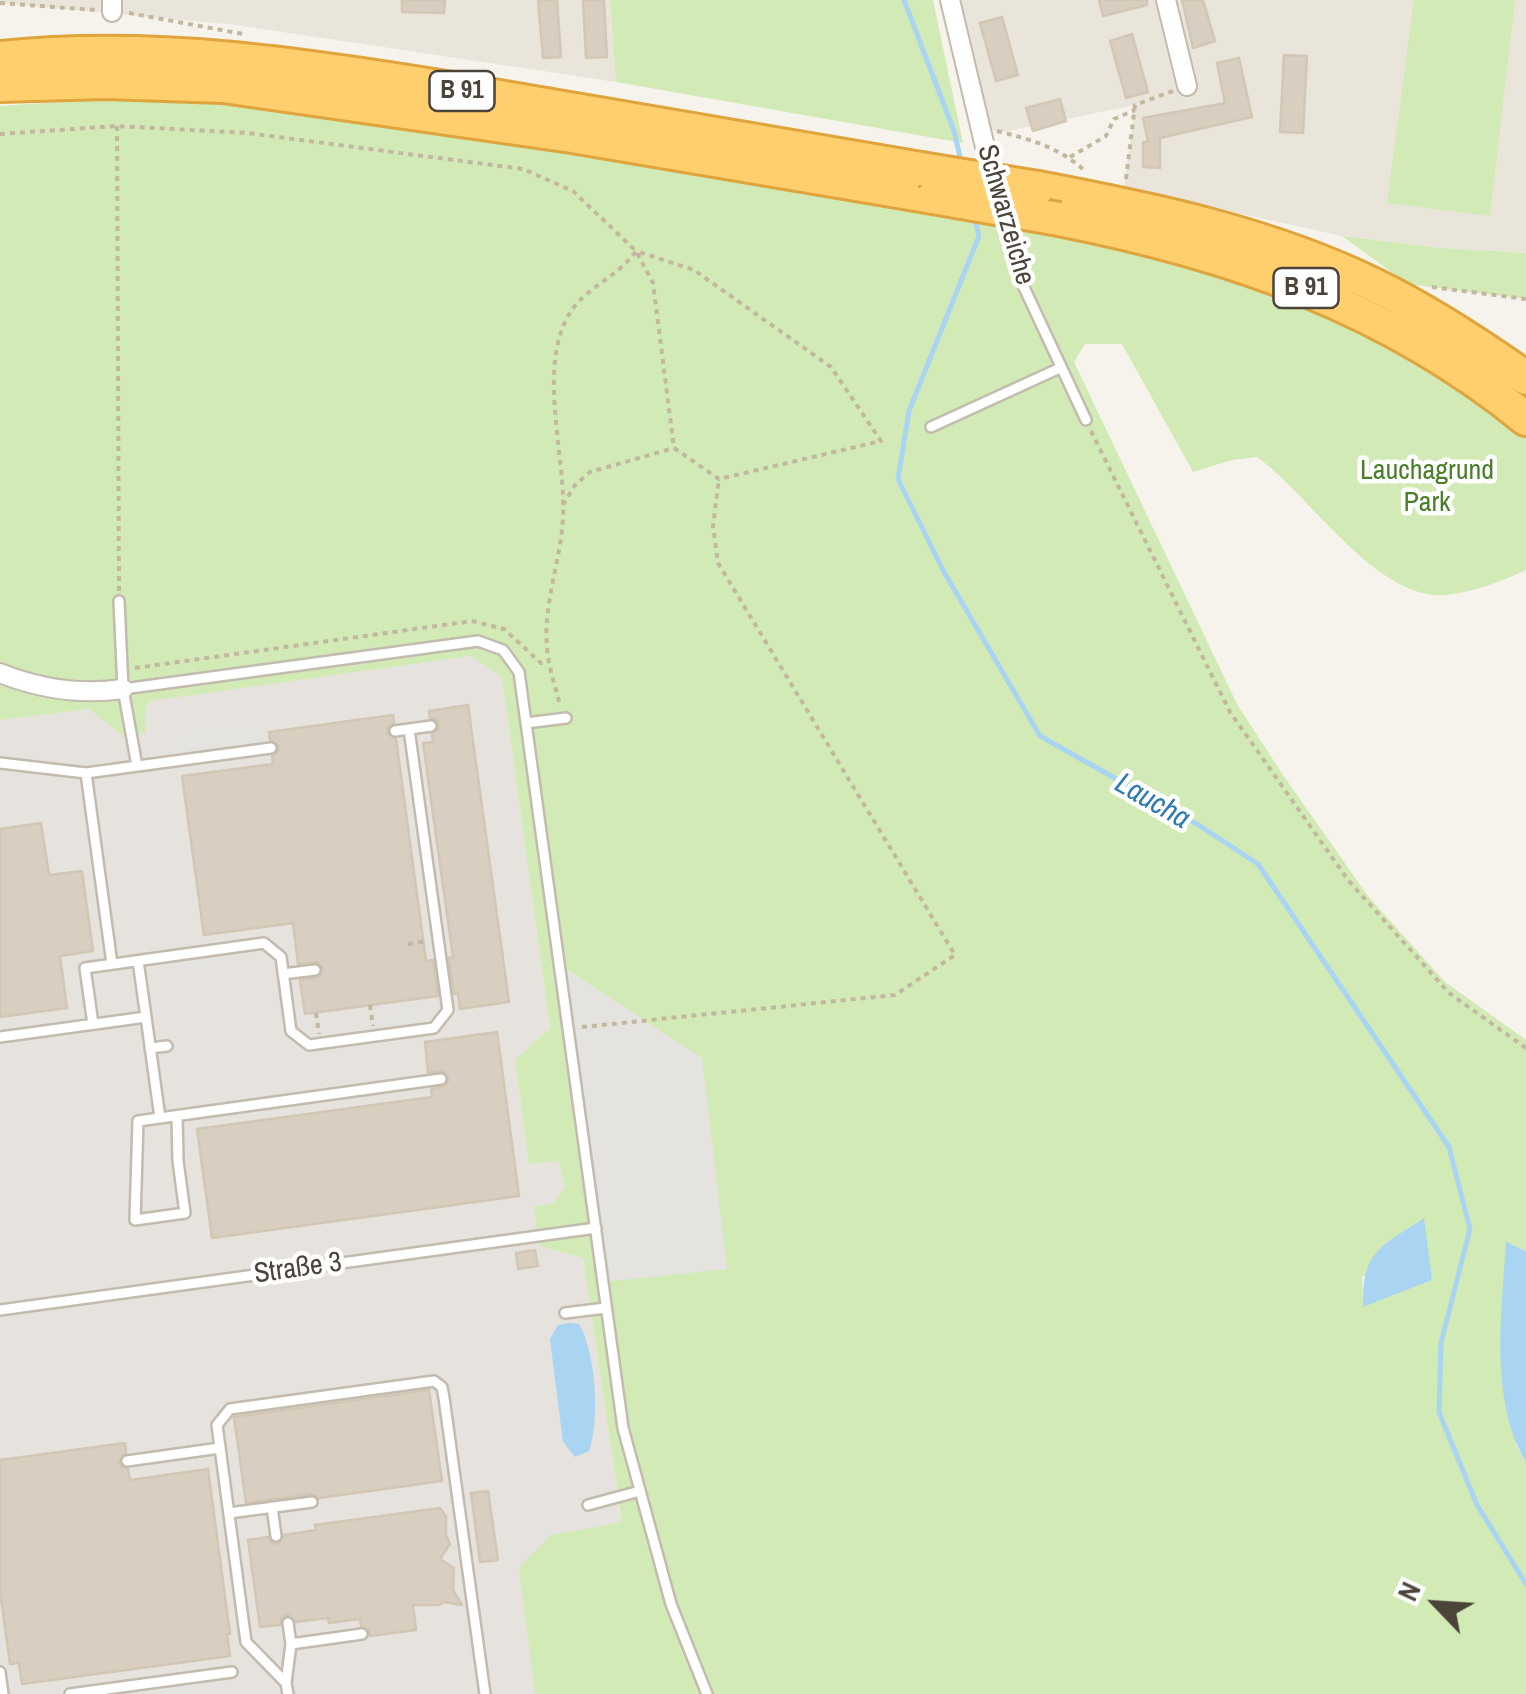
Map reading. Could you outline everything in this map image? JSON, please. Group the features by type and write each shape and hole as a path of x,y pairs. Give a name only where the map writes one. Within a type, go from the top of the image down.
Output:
{"highway":[{"name":"B 91","path":"0,58 130,52 276,61 582,110 927,183 1224,258 1331,299 1432,352 1526,419"},
{"name":"B 91","path":"0,86 106,82 223,86 927,183 1038,188 1183,218 1305,256 1419,309 1526,378"},
{"path":"0,99 106,82"}],"street":[{"name":"Schwarzeiche","path":"950,0 986,151"},
{"path":"1166,0 1187,86"},
{"path":"0,674 48,688 94,693 122,680"}],"lane":[{"name":"Schwarzeiche","path":"986,151 1022,280 1086,420"},
{"path":"931,427 1060,368"},
{"path":"118,601 122,680 138,766"},
{"path":"122,680 478,640 504,650 520,672 623,1428 671,1604 707,1694"},
{"path":"526,723 565,718"},
{"path":"395,730 431,726"},
{"path":"93,1024 85,968 264,943 281,957 291,1032 309,1045 434,1028 448,1010 409,729"},
{"path":"0,762 86,773 271,748"},
{"path":"86,773 112,964"},
{"path":"405,804 419,802"},
{"path":"421,814 433,813"},
{"path":"420,915 434,913"},
{"path":"439,943 451,944"},
{"path":"138,960 160,1118"},
{"path":"283,974 315,970"},
{"path":"0,1036 146,1016"},
{"path":"150,1048 167,1046"},
{"path":"177,1116 185,1213 135,1220 138,1121 440,1079"},
{"name":"Straße 3","path":"0,1310 596,1228"},
{"path":"564,1314 606,1308"},
{"path":"287,1689 246,1642 218,1425 230,1409 434,1381 442,1387 485,1694"},
{"path":"127,1461 220,1448"},
{"path":"588,1505 640,1491"},
{"path":"228,1513 312,1502"},
{"path":"272,1507 276,1536"},
{"path":"287,1689 288,1624"},
{"path":"290,1644 362,1634"},
{"path":"0,1672 3,1694"},
{"path":"70,1694 232,1672"}],"path":[{"path":"0,3 8,3"},
{"path":"1124,188 1135,105 1187,86"},
{"path":"1070,156 1106,136 1114,120 1135,110"},
{"path":"978,122 1070,156 1096,183"},
{"path":"118,126 118,601"},
{"path":"0,134 118,126 247,134 524,170 573,191 636,251 653,283 674,448 719,478 881,441 831,367 694,270 636,251"},
{"path":"565,718 549,662 547,624 563,506 554,372 557,344 566,318 580,299 628,263 636,251"},
{"path":"1427,286 1526,300"},
{"path":"1086,420 1230,712 1348,880 1449,993 1526,1048"},
{"path":"563,506 575,485 590,472 674,448"},
{"path":"568,1029 895,994 956,955 718,563 713,526 719,478"},
{"path":"122,680 472,621 504,628 541,663 549,662"},
{"path":"408,944 439,943"},
{"path":"370,1005 374,1036"},
{"path":"316,1013 321,1043"}],"shaded area":[{"path":"0,0 610,0 616,82 236,25"},
{"path":"950,0 1526,0 1526,253 1342,236 1124,188 1135,105 999,133 979,122"},
{"path":"471,656 502,677 550,1028 515,1060 529,1164 558,1161 565,1187 554,1203 534,1206 539,1245 583,1258 622,1522 585,1529 607,1694 0,1694 0,720 89,709 145,707 150,701"},
{"path":"265,720 269,748 164,762 161,734"},
{"path":"226,949 228,965 154,975 151,959"},
{"path":"559,964 702,1058 727,1269 603,1282"},
{"path":"415,1007 418,1030 380,1035 376,1013"},
{"path":"232,1672 235,1693 156,1694 154,1682"}],"green space":[{"path":"610,0 933,0 963,143 616,82"},
{"path":"1414,0 1515,0 1490,216 1387,203"},
{"name":"Lauchagrund Park","path":"103,99 200,102 490,133 1154,252 1324,309 1448,379 1526,438 1526,570 1466,592 1419,592 1369,564 1257,457 1193,472 1122,344 1085,344 1074,362 1237,704 1281,772 1368,896 1445,982 1526,1040 1526,1251 1506,1243 1516,1445 1526,1462 1526,1694 535,1694 519,1568 551,1535 622,1522 583,1258 539,1246 534,1206 554,1203 565,1187 558,1161 529,1164 515,1060 550,1028 502,677 471,656 151,701 145,707 145,733 122,735 89,709 0,720 0,106","holes":["1427,1249 1432,1280 1363,1306 1362,1277"]},
{"path":"1342,236 1526,253 1526,299 1408,284"}],"water":[{"path":"1424,1218 1432,1280 1363,1307 1366,1273 1377,1252"},
{"path":"1506,1242 1526,1251 1526,1462 1514,1437 1502,1383"},
{"path":"579,1324 585,1337 594,1387 589,1451 575,1457 563,1442 550,1339 558,1325"}],"building":[{"path":"402,0 445,0 444,13 402,12"},
{"path":"538,0 557,0 561,57 543,58"},
{"path":"583,0 604,0 607,57 586,58"},
{"path":"1099,0 1147,0 1147,5 1103,16"},
{"path":"1182,0 1203,0 1215,41 1193,48"},
{"path":"1002,17 1018,75 996,81 980,23"},
{"path":"1132,34 1148,92 1126,98 1110,41"},
{"path":"1284,55 1307,56 1303,133 1280,132"},
{"path":"1239,58 1252,117 1160,138 1160,168 1143,167 1143,142 1148,142 1143,118 1225,103 1217,63"},
{"path":"1060,99 1066,121 1033,131 1026,108"},
{"path":"468,705 509,1002 460,1009 458,993 454,994 449,958 453,957 423,743 433,742 432,734 439,728 429,711"},
{"path":"393,715 394,723 387,733 396,739 426,961 433,960 438,996 305,1014 300,980 319,977 323,968 317,962 298,964 293,923 204,935 182,776 273,764 272,756 279,746 270,740 269,732"},
{"path":"41,823 49,875 82,871 93,951 60,956 67,1008 0,1017 0,829"},
{"path":"497,1032 519,1196 212,1238 197,1129 432,1097 431,1089 445,1086 449,1079 443,1071 428,1073 425,1042"},
{"path":"535,1250 538,1266 518,1269 516,1253"},
{"path":"429,1390 442,1481 319,1498 311,1494 246,1503 234,1417"},
{"path":"125,1443 126,1453 119,1461 121,1467 128,1469 130,1480 208,1469 230,1656 22,1684 19,1663 10,1664 0,1591 0,1460"},
{"path":"488,1491 498,1560 480,1562 471,1493"},
{"path":"440,1508 446,1516 450,1544 440,1559 454,1568 453,1590 462,1605 413,1605 416,1630 370,1636 360,1619 296,1622 288,1615 282,1617 280,1625 260,1627 248,1540 268,1537 278,1544 284,1535 316,1530 315,1525"}],"waterway":[{"name":"Laucha","path":"904,0 954,131 962,165"},
{"name":"Laucha","path":"974,215 979,236 909,411 898,479 944,572 1040,736 1200,826 1258,864 1449,1147 1470,1229 1441,1343 1439,1412 1477,1505 1526,1584"}]}
